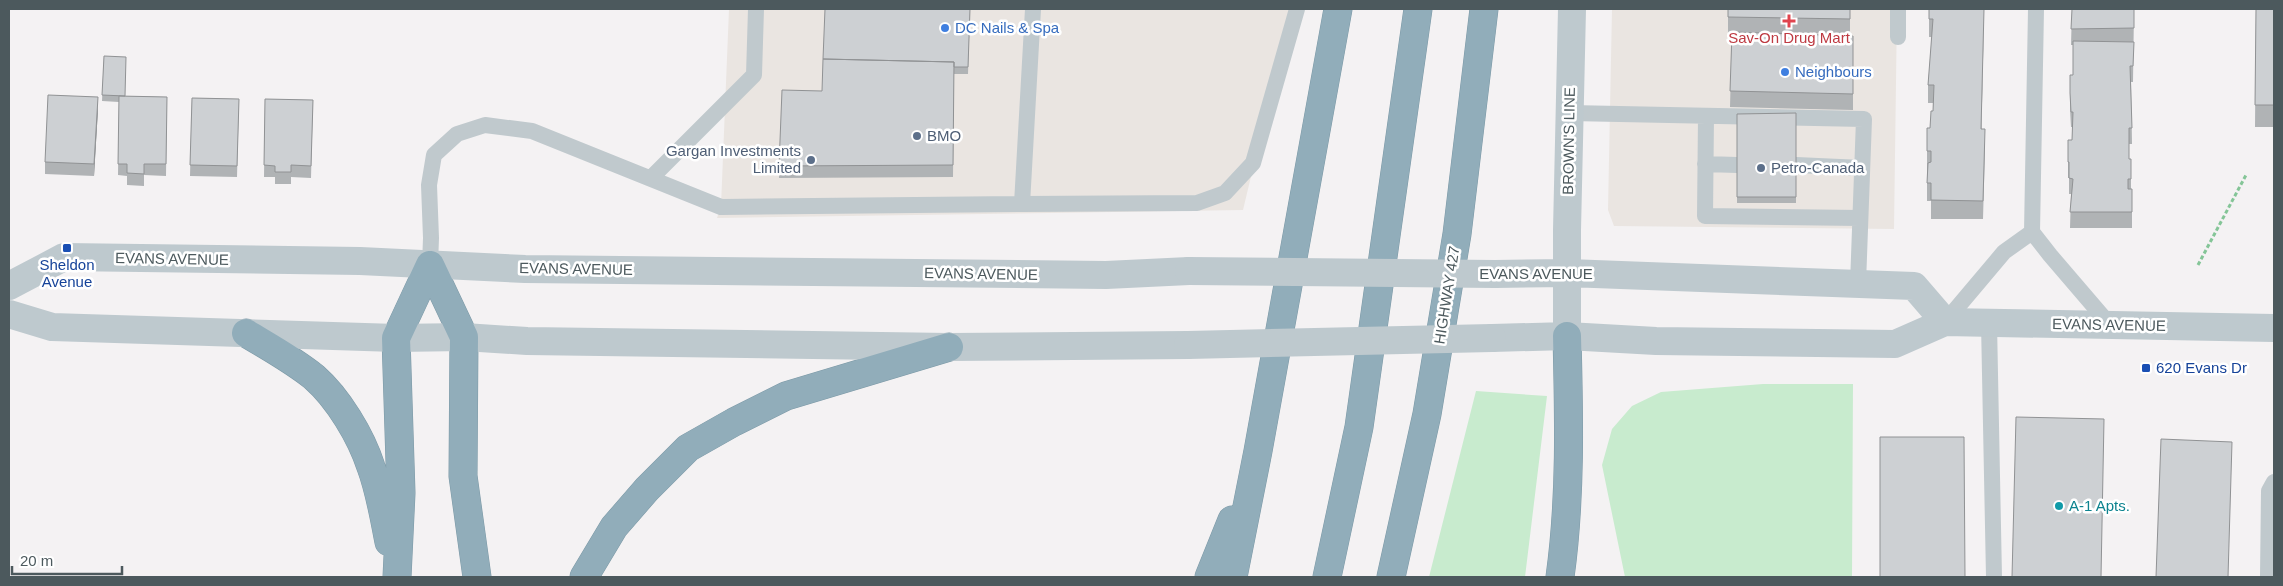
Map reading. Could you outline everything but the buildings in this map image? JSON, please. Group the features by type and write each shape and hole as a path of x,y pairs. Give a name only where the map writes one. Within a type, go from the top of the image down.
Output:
{"highway":[{"path":"1233,577 1258,451 1338,9"},
{"path":"1327,577 1359,427 1418,9"},
{"name":"HIGHWAY 427","path":"1391,577 1427,414 1456,243 1484,9"},
{"path":"430,265 464,337 463,476 477,577"},
{"path":"397,574 401,493 396,338 430,265"},
{"path":"246,333 293,361 315,378 333,396 347,416 371,467 397,574"},
{"path":"1560,577 1566,530 1567,336"},
{"path":"584,577 614,528 646,489 688,448 786,396 949,347"},
{"path":"1209,577 1258,451"}],"main road":[{"name":"BROWN'S LINE","path":"1567,336 1567,230 1572,9"},
{"name":"EVANS AVENUE","path":"9,286 64,257 360,261 526,269 1087,275 1189,271 1568,273 1914,286 1945,322"},
{"name":"EVANS AVENUE","path":"9,314 52,327 396,338 464,337 527,341 949,347 1188,345 1567,336 1666,341 1895,344 1945,322 2274,328"}],"lane":[{"path":"651,178 754,75 756,9"},
{"path":"1022,204 1033,9"},
{"path":"430,265 429,186 434,154 457,134 485,125 532,131 721,206 1198,203 1225,194 1253,163 1297,9"},
{"path":"1898,9 1898,36"},
{"path":"2036,9 2032,232 2110,325"},
{"path":"1570,113 1864,119 1858,284"},
{"path":"1706,116 1704,216 1860,218"},
{"path":"1705,164 1737,164"},
{"path":"1796,165 1862,168"},
{"path":"1945,322 2004,252 2032,232"},
{"path":"1989,323 1994,577"},
{"path":"2268,577 2269,491 2274,482"}],"path":[{"path":"2198,265 2246,175"}],"shaded area":[{"path":"729,9 1291,9 1243,210 717,218 721,206"},
{"path":"1612,9 1897,9 1894,229 1614,226 1608,210"}],"green space":[{"path":"1763,384 1853,384 1852,577 1625,577 1602,465 1612,429 1632,406 1661,392"},
{"path":"1476,391 1547,396 1525,577 1429,577"}],"place":[{"name":"Sav-On Drug Mart","path":"1789,21"},
{"name":"DC Nails & Spa","path":"945,28"},
{"name":"Neighbours","path":"1785,72"},
{"name":"BMO","path":"917,136"},
{"name":"Gargan Investments Limited","path":"811,160"},
{"name":"Petro-Canada","path":"1761,168"},
{"name":"Sheldon Avenue","path":"67,248"},
{"name":"620 Evans Dr","path":"2146,368"},
{"name":"A-1 Apts.","path":"2059,506"}]}
